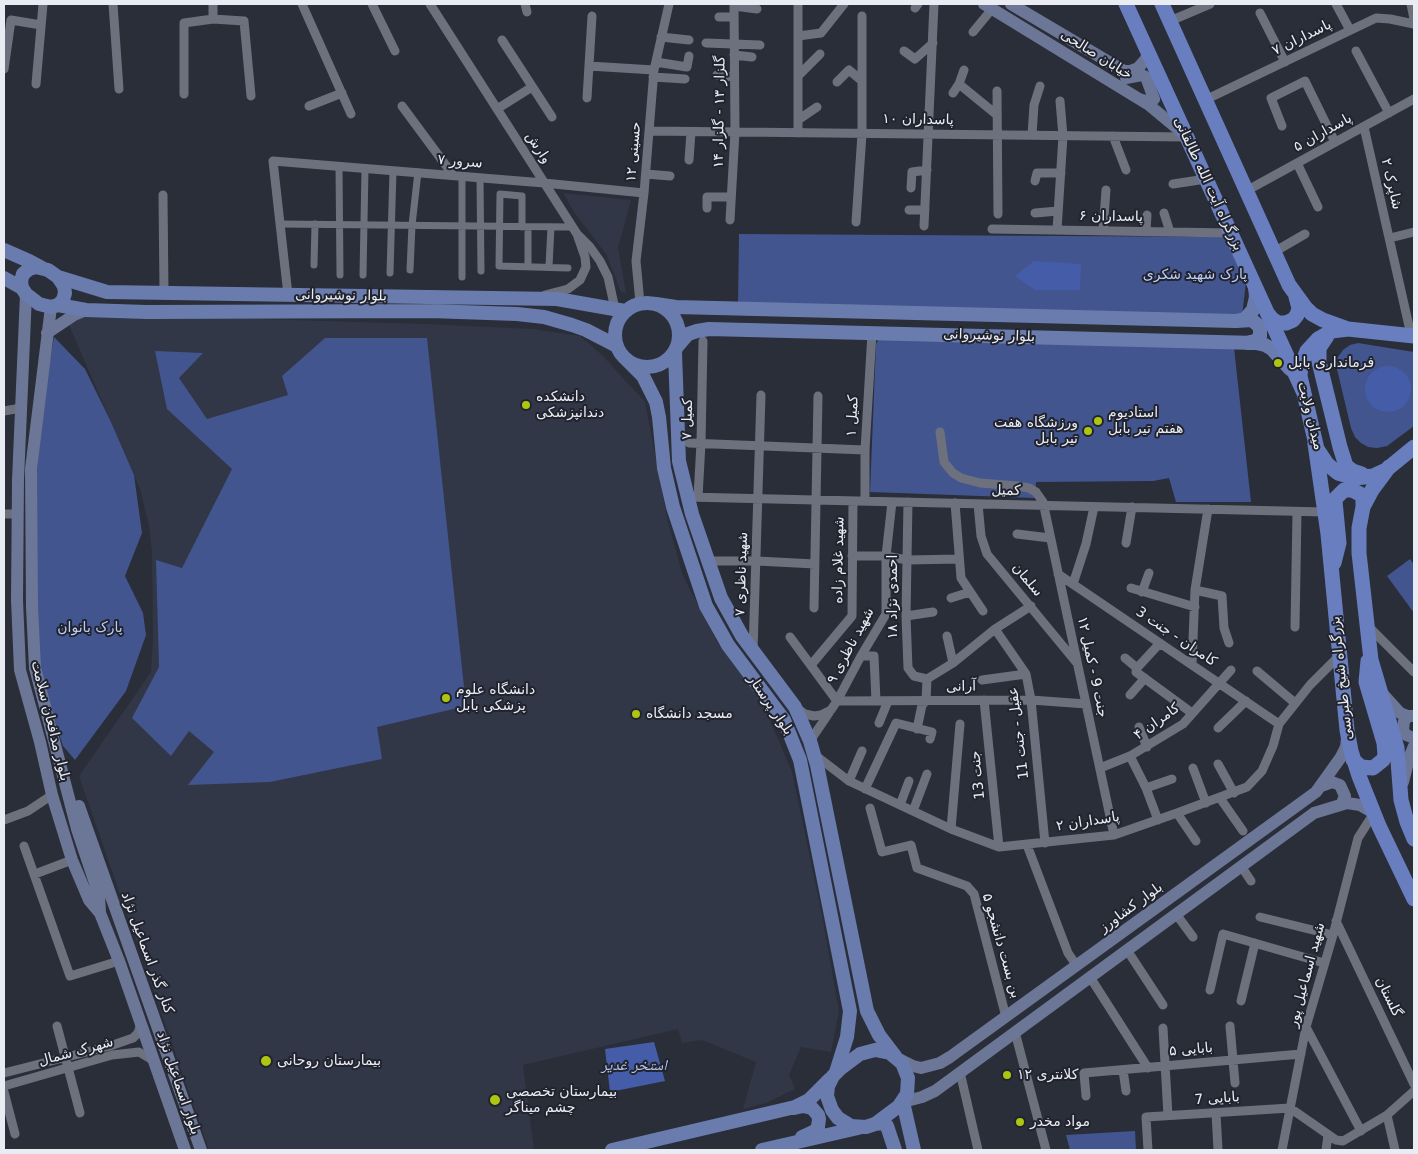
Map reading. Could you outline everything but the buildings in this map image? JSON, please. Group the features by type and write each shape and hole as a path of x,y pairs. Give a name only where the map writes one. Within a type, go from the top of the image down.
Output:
{"highway":[{"name":"بزرگراه آیت الله طالقانی","path":"1126,4 1303,391"},
{"path":"1162,4 1299,304 1299,311 1295,318 1289,322 1278,323 1272,319 1266,310"},
{"path":"1289,285 1312,314 1341,330 1413,336"},
{"path":"1341,330 1328,335 1320,344 1318,359 1343,459 1346,466 1358,473 1368,474 1387,469"},
{"name":"میدان ولایت","path":"1341,330 1318,339 1310,346 1304,355 1300,371 1315,444 1321,457 1326,464 1342,475 1351,478 1364,478 1387,469 1414,447"},
{"name":"بزرگراه شیخ طبرسی","path":"1315,444 1325,512 1347,730 1353,760 1374,814 1414,899"},
{"path":"1387,469 1363,507 1359,528 1359,543 1370,651 1397,748 1404,812 1414,839"},
{"path":"1332,575 1340,543 1336,498 1344,490 1352,490 1360,494 1363,507"},
{"path":"1353,760 1361,767 1373,768 1383,760 1385,755 1384,743 1366,682 1370,651"}],"main road":[{"name":"خیابان صالحی","path":"1011,4 1124,71 1130,71 1141,65 1148,52"},
{"name":"خیابان صالحی","path":"988,6 1139,99 1161,114 1187,137"},
{"path":"1108,62 1124,77 1130,78 1142,75 1146,77 1154,99 1149,102 1139,99"},
{"path":"4,250 29,260 58,277 64,286 63,300 54,306 39,304 4,278"},
{"path":"24,291 21,281 23,274 29,269 42,268"},
{"name":"بلوار نوشیروانی","path":"58,277 107,292 532,298 558,299 620,310"},
{"path":"1236,321 1245,319 1253,310 1256,297 1255,286"},
{"name":"بلوار مدافعان سلامت","path":"24,291 24,346 12,410 18,514 17,600 20,670 40,742 52,795"},
{"path":"106,310 98,306 93,300 97,295 107,292"},
{"path":"572,325 581,318 582,307 578,302"},
{"path":"640,303 656,304 670,312 676,321 679,337 676,348 666,360 651,367 641,366 626,359 617,346 615,330 620,310 640,303"},
{"name":"بلوار نوشیروانی","path":"656,304 676,307 1252,320 1260,327 1261,334 1258,340 1244,343"},
{"name":"بلوار نوشیروانی","path":"54,306 86,310 430,311 517,314 544,317 572,325 617,346"},
{"name":"بلوار مدافعان سلامت","path":"54,306 47,333 31,469 32,616 35,668 61,767"},
{"path":"47,333 74,315 86,310"},
{"name":"بلوار نوشیروانی","path":"676,348 688,334 697,330 709,329 1244,343 1261,344 1269,347 1296,375"},
{"path":"24,346 30,339 35,338 38,340 44,360"},
{"name":"بلوار پرستار","path":"676,348 679,461 693,497 708,561 721,598 739,630 795,707 810,741 867,1010 879,1035 897,1058"},
{"name":"بلوار پرستار","path":"626,359 643,376 656,402 663,461 673,507 706,606 728,645 784,720 800,760 850,1011 849,1028 834,1074"},
{"path":"1381,692 1397,710 1411,716"},
{"path":"1411,716 1404,721 1403,730 1406,735 1414,738"},
{"name":"بلوار کشاورز","path":"897,1058 917,1067 940,1063 1316,792 1344,752 1347,730"},
{"path":"1401,792 1406,765 1414,746"},
{"name":"بلوار اسماعیل نژاد","path":"61,767 77,829 99,895 100,913 185,1150"},
{"name":"کنار گذر اسماعیل نژاد","path":"61,767 79,805 201,1150"},
{"path":"1321,786 1332,782 1340,785 1345,796 1342,803"},
{"name":"بلوار اسماعیل نژاد","path":"52,795 72,860 89,900 100,913"},
{"path":"762,1150 779,1148 871,1125 903,1102 928,1095 1314,813 1342,803 1360,804 1374,814"},
{"path":"789,1108 809,1100 834,1074 865,1052 880,1050 897,1058 905,1068 909,1083 903,1102 914,1150"},
{"path":"834,1074 828,1091 828,1101 838,1118 846,1124 856,1127 882,1123 887,1126 895,1150"},
{"path":"612,1150 789,1108 803,1106 812,1108 818,1115 819,1123 815,1131 779,1148"}],"street":[{"path":"36,84 43,4"},
{"path":"114,4 119,89"},
{"path":"213,4 213,19"},
{"path":"302,4 351,114"},
{"path":"372,4 395,51"},
{"name":"وارش","path":"430,4 575,231 600,261 620,310"},
{"name":"حسینی ۱۲","path":"640,303 636,261 646,174 654,70 669,4"},
{"path":"798,4 798,133"},
{"path":"798,36 821,33 844,4"},
{"path":"924,226 930,134 934,4"},
{"path":"1170,21 1210,4"},
{"path":"1336,4 1350,30"},
{"path":"1411,4 1414,19"},
{"path":"734,5 758,9"},
{"name":"گلزار ۱۳ - گلزار ۱۴","path":"730,220 735,132 734,5"},
{"path":"973,32 988,6"},
{"path":"1260,13 1285,62"},
{"path":"587,98 592,16"},
{"path":"856,222 862,134 862,16"},
{"path":"719,18 734,17"},
{"name":"پاسداران ۷","path":"1205,100 1376,18 1414,24"},
{"path":"184,94 184,23 213,19 244,21 251,96"},
{"path":"4,69 11,20 41,25"},
{"path":"661,37 689,40"},
{"path":"502,40 552,117"},
{"path":"706,43 760,45"},
{"path":"904,51 915,59 933,43"},
{"path":"1356,51 1389,113"},
{"path":"798,76 820,54"},
{"path":"734,55 752,57"},
{"path":"589,66 654,70 687,67 689,56"},
{"path":"654,70 685,79"},
{"path":"837,82 849,70 862,81"},
{"path":"953,93 959,84 964,70"},
{"path":"717,75 734,77"},
{"path":"1282,126 1271,98 1305,81 1335,142"},
{"path":"959,84 998,115"},
{"path":"1032,136 1034,105 1040,86"},
{"path":"497,109 532,87"},
{"path":"997,91 998,214"},
{"path":"309,106 342,93"},
{"name":"پاسداران ۵","path":"1246,191 1414,99"},
{"path":"1057,230 1063,136 1060,101"},
{"path":"402,106 452,176"},
{"path":"798,120 817,107"},
{"name":"شاپرک ۲","path":"1364,127 1413,336"},
{"name":"پاسداران ١٠","path":"649,131 1187,137"},
{"path":"689,160 692,132"},
{"path":"1113,136 1126,170"},
{"name":"سرور ۷","path":"280,224 273,161 418,172 644,193"},
{"path":"1296,163 1318,206"},
{"path":"339,166 340,275"},
{"path":"363,275 365,169"},
{"path":"911,188 912,172 927,170"},
{"path":"390,273 393,171"},
{"path":"410,270 412,225 418,172"},
{"path":"1035,181 1037,172 1061,173"},
{"path":"646,174 670,176"},
{"path":"462,176 462,277"},
{"path":"480,178 481,271"},
{"path":"1173,184 1206,179"},
{"path":"1103,231 1106,190"},
{"path":"528,266 522,196 500,194 499,266 568,268"},
{"path":"163,195 164,293"},
{"path":"707,208 707,197 731,197"},
{"path":"908,210 926,210"},
{"path":"1034,213 1058,211"},
{"path":"1164,213 1170,232"},
{"path":"1146,231 1147,215"},
{"path":"288,295 280,224 551,227 575,231 585,257 586,267 580,280 568,289 532,298"},
{"path":"314,266 315,224"},
{"path":"549,266 551,227"},
{"name":"پاسداران ۶","path":"992,229 1231,233"},
{"path":"1390,238 1414,232"},
{"path":"1274,252 1305,234"},
{"name":"کمیل ۱","path":"865,501 865,450 872,333"},
{"name":"کمیل ۷","path":"693,497 701,443 703,341"},
{"name":"شهید ناظری ۷","path":"753,651 761,395"},
{"path":"814,608 818,396"},
{"path":"4,403 12,410"},
{"path":"940,432 944,462 953,473 962,478 980,483 1029,488 1036,492 1044,505"},
{"path":"689,443 865,450"},
{"name":"کمیل","path":"693,497 1325,512"},
{"name":"شهید غلام زاده","path":"811,665 852,616 853,501"},
{"name":"شهید ناظری ۹","path":"810,741 837,701 886,614 886,556 892,502"},
{"name":"احمدی نژاد ۱۸","path":"908,502 906,616 908,668 914,676 927,680"},
{"path":"955,503 961,578 983,611"},
{"name":"سلمان","path":"978,504 982,536 988,554 1077,664"},
{"name":"جنت 9 - کمیل ۱۲","path":"1044,505 1114,834"},
{"path":"1073,584 1086,544 1094,506"},
{"path":"1126,543 1132,508"},
{"path":"1192,664 1195,590 1208,509"},
{"path":"1296,627 1297,512"},
{"path":"4,514 18,514"},
{"path":"1017,534 1050,538"},
{"path":"852,556 886,556 907,560 960,559"},
{"path":"708,561 815,564"},
{"path":"1142,592 1149,573"},
{"name":"کامران - جنت 3","path":"1058,574 1279,724"},
{"path":"1131,588 1195,608"},
{"path":"1195,590 1222,596 1224,628 1229,643"},
{"path":"951,598 970,592"},
{"path":"917,729 922,705 926,701 927,680 1031,606"},
{"path":"906,616 933,612"},
{"path":"1367,625 1414,672"},
{"name":"عقیل - جنت 11","path":"995,630 1026,674 1031,700 1045,843"},
{"path":"946,636 953,663"},
{"path":"790,637 837,701"},
{"path":"1137,668 1160,643"},
{"name":"پاسداران ۲","path":"814,755 848,781 952,829 1000,847 1114,834 1177,814 1247,787 1262,771 1273,746 1279,724 1295,703 1340,655"},
{"path":"861,656 874,656 876,701"},
{"path":"1125,658 1137,668 1136,672 1192,713"},
{"name":"کامران ۴","path":"1100,768 1147,747 1183,724 1231,670"},
{"path":"1257,671 1295,703"},
{"path":"982,680 1026,674"},
{"path":"1130,695 1145,678"},
{"name":"جنت 13","path":"984,700 1000,847"},
{"name":"آرانی","path":"837,701 1031,700 1086,704"},
{"path":"879,724 888,701"},
{"path":"1218,728 1246,701"},
{"path":"795,707 806,714 814,716 831,710"},
{"path":"865,789 896,723 932,732 930,739"},
{"path":"952,829 960,724"},
{"path":"1139,727 1147,747"},
{"path":"848,781 862,751"},
{"path":"1130,756 1146,788 1158,820"},
{"path":"1218,764 1234,793"},
{"path":"1193,768 1206,803"},
{"path":"913,811 927,774"},
{"path":"1146,788 1172,779"},
{"path":"900,805 909,781"},
{"path":"4,820 28,811 52,795"},
{"path":"1220,798 1243,831"},
{"name":"بن بست دانشجو ۵","path":"870,808 882,852 911,845 917,868 967,886 974,894 1006,1017"},
{"path":"1177,814 1196,841"},
{"name":"شهید اسماعیل پور","path":"1282,1150 1306,1027 1333,935 1358,838 1374,814"},
{"path":"1027,845 1068,953 1076,966"},
{"path":"24,846 70,976 119,962"},
{"path":"35,874 72,860"},
{"path":"1241,866 1251,881"},
{"path":"1176,914 1193,937"},
{"path":"1260,917 1333,935"},
{"name":"گلستان","path":"1336,921 1414,1084"},
{"path":"1210,990 1223,934 1324,963"},
{"path":"1241,1001 1255,943"},
{"path":"1127,950 1164,1005"},
{"path":"1090,977 1148,1068"},
{"name":"شهرک شمال","path":"4,1086 136,1036 141,1024"},
{"path":"57,1026 80,1113"},
{"path":"1230,1026 1235,1083"},
{"path":"1306,1027 1361,1132"},
{"path":"1163,1028 1168,1116"},
{"path":"1015,1032 1046,1150"},
{"path":"110,1046 112,1055"},
{"name":"شهرک شمال","path":"4,1073 139,1052 154,1061"},
{"name":"بابایی ۵","path":"1086,1096 1084,1074 1301,1054"},
{"path":"1123,1070 1126,1091"},
{"path":"960,1072 978,1150"},
{"path":"1290,1108 1336,1140 1343,1141 1387,1115 1414,1091"},
{"path":"4,1092 15,1134"},
{"name":"بابایی 7","path":"1148,1150 1146,1117 1290,1108"},
{"path":"1216,1113 1218,1150"},
{"path":"1387,1115 1395,1150"},
{"path":"1326,1150 1328,1135"}],"shaded area":[{"path":"563,193 631,200 618,248 626,293 621,292 606,254 574,212"},
{"name":"دانشگاه علوم پزشکی بابل","path":"90,314 426,324 532,329 580,336 602,355 645,402 668,522 683,576 717,642 750,683 767,713 792,772 822,915 839,1011 831,1052 801,1047 789,1075 795,1089 766,1103 743,1109 756,1062 702,1040 682,1043 678,1029 523,1065 534,1150 209,1150 79,776 151,672 153,639 152,552 149,526 140,489 69,325 79,318"}],"green space":[{"name":"پارک شهید شکری","path":"739,234 1227,237 1246,282 1242,316 738,303"},
{"name":"پارک بانوان","path":"54,337 85,369 111,422 134,475 142,533 125,576 143,613 146,635 126,691 75,760 63,746 37,664 34,584 38,434"},
{"path":"325,338 427,338 466,706 377,727 382,759 270,782 188,785 214,752 189,731 171,756 132,718 159,667 156,560 182,568 232,469 167,409 155,351 203,353 179,378 207,419 288,395 282,376"},
{"path":"879,339 1234,348 1251,502 1176,502 1169,478 1153,481 1036,482 1035,498 870,492 876,344"},
{"path":"1358,343 1414,352 1414,426 1387,446 1368,447 1355,437 1351,428 1336,365 1338,357 1343,350 1350,345"},
{"path":"1410,559 1414,565 1414,613 1387,576"},
{"path":"1135,1131 1136,1150 1070,1150 1066,1135"}],"water":[{"path":"1034,261 1081,264 1080,290 1035,290 1015,276"},
{"path":"1388,366 1401,370 1407,376 1411,389 1407,402 1401,408 1388,412 1375,408 1369,402 1365,389 1369,376 1375,370"},
{"name":"استخر غدیر","path":"654,1042 665,1081 610,1092 605,1049"}],"place":[{"name":"فرمانداری بابل","path":"1278,363"},
{"name":"دانشکده دندانپزشکی","path":"526,405"},
{"name":"استادیوم هفتم تیر بابل","path":"1098,421"},
{"name":"ورزشگاه هفت تیر بابل","path":"1088,431"},
{"name":"دانشگاه علوم پزشکی بابل","path":"446,698"},
{"name":"مسجد دانشگاه","path":"636,714"},
{"name":"بیمارستان روحانی","path":"266,1061"},
{"name":"کلانتری ۱۲","path":"1007,1075"},
{"name":"بیمارستان تخصصی چشم میناگر","path":"495,1100"},
{"name":"مواد مخدر","path":"1020,1122"}]}
